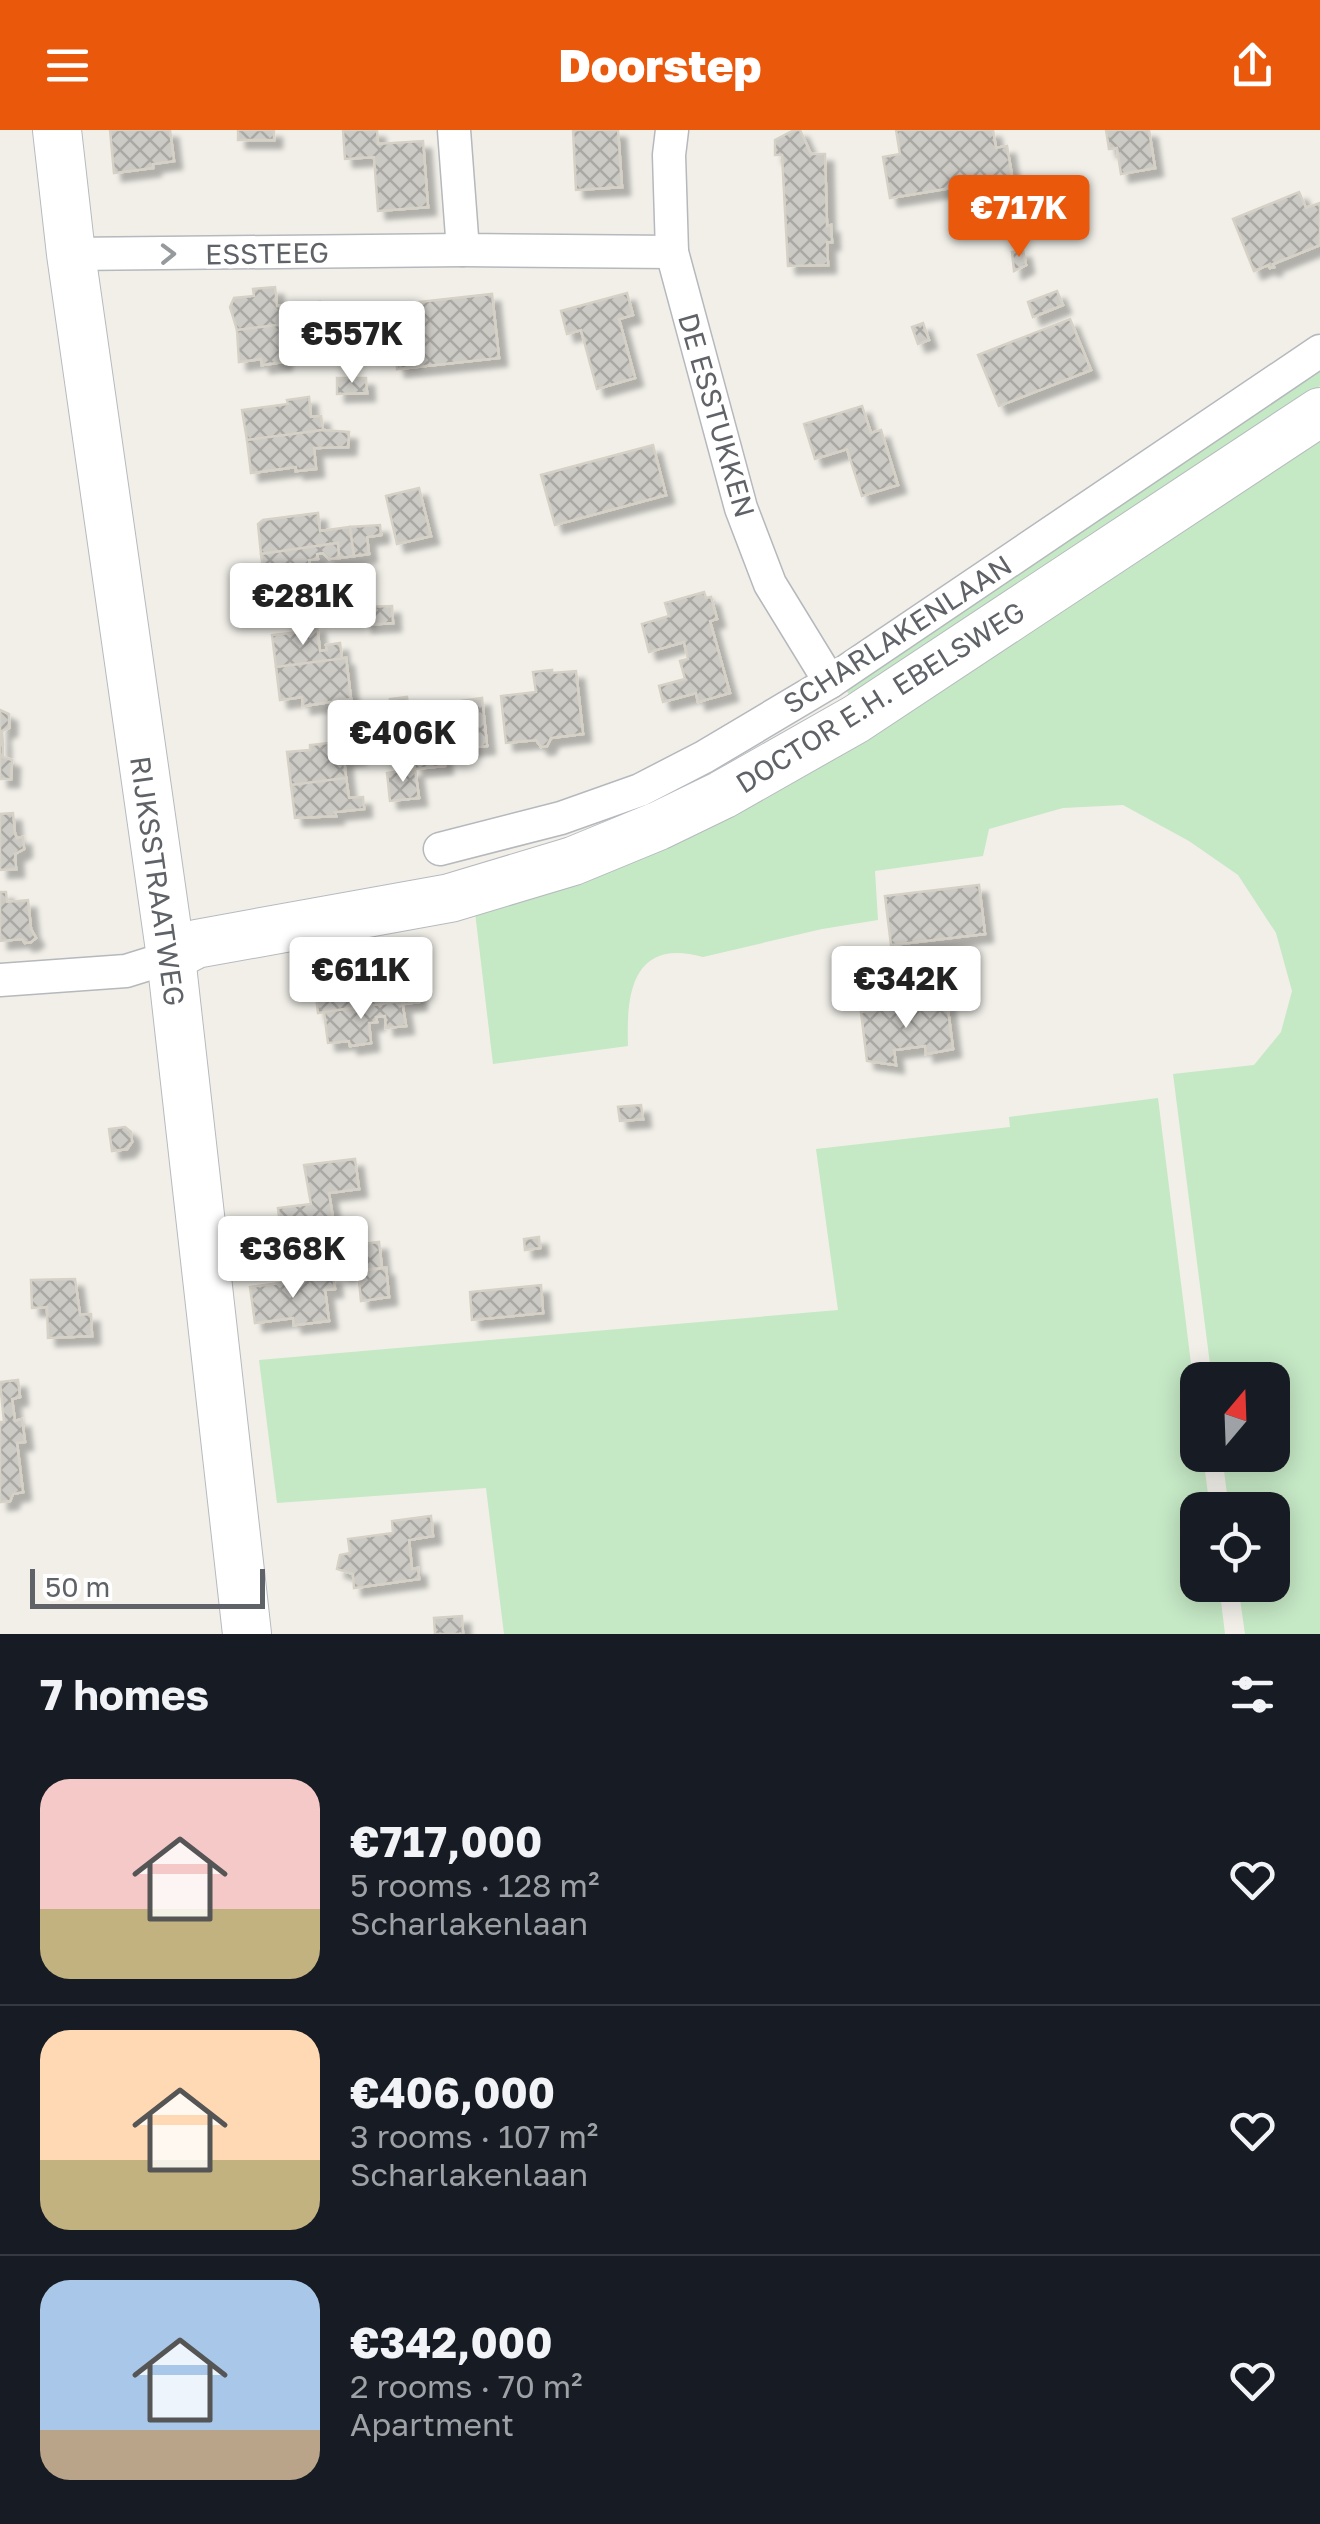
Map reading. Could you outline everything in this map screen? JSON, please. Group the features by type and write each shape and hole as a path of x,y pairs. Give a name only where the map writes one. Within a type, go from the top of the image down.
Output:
{"main road":[{"name":"RIJKSSTRAATWEG","path":"57,130 70,254 171,957 247,1634"},
{"name":"DOCTOR E.H. EBELSWEG","path":"171,957 196,944 450,898 572,861 658,826 722,795 856,719 1320,412"}],"street":[{"path":"454,130 463,250"},
{"name":"DE ESSTUKKEN","path":"672,130 672,252 741,508 770,584 830,682"},
{"name":"ESSTEEG","path":"70,254 672,252"},
{"name":"SCHARLAKENLAAN","path":"440,849 562,818 640,790 704,757 830,682 1320,350"},
{"path":"0,980 126,972 171,957"}],"green space":[{"path":"1320,363 1320,386 851,698 845,688"},
{"path":"1320,440 1320,1634 1245,1634 1240,1602 1290,1602 1290,1492 1227,1492 1224,1472 1290,1472 1290,1362 1210,1362 1173,1074 1254,1065 1281,1032 1292,991 1276,933 1238,875 1189,841 1123,805 1063,808 989,829 983,856 875,871 878,920 703,957 661,955 638,974 632,989 628,1046 493,1064 475,912"},
{"path":"1158,1098 1191,1362 1180,1362 1180,1472 1205,1472 1208,1492 1180,1492 1180,1602 1221,1602 1225,1634 504,1634 486,1488 277,1503 259,1360 838,1310 816,1149 1010,1127 1009,1117"}],"building":[{"path":"110,130 170,130 174,161 114,173"},
{"path":"238,130 274,130 274,140 238,140"},
{"path":"343,130 377,130 378,144 423,141 428,207 378,211 374,157 345,159"},
{"path":"573,130 618,130 622,187 576,190"},
{"path":"800,130 811,154 825,154 827,226 831,225 832,242 827,242 828,265 788,266 782,155 775,155 775,140"},
{"path":"896,130 993,130 996,148 1007,146 1014,188 970,196 969,185 890,198 883,157 900,154"},
{"path":"1106,130 1149,130 1155,168 1121,174 1117,148 1109,149"},
{"path":"1299,192 1306,208 1320,203 1320,245 1273,264 1274,267 1268,265 1254,271 1233,219"},
{"path":"1023,250 1026,265 1014,271 1012,252"},
{"path":"275,287 277,306 285,305 286,312 293,305 320,302 322,320 237,330 230,307 234,298 254,296 253,289"},
{"path":"1057,291 1063,305 1033,317 1028,302"},
{"path":"627,293 633,315 619,319 635,378 597,389 581,330 567,334 561,311"},
{"path":"492,294 499,358 397,369 391,305"},
{"path":"359,315 362,346 339,349 338,337 306,342 305,338 288,335 289,341 281,342 284,362 239,362 237,330"},
{"path":"1070,319 1091,370 999,406 978,355"},
{"path":"923,323 929,340 918,344 912,327"},
{"path":"337,378 366,378 367,393 337,394"},
{"path":"309,397 311,417 321,416 323,430 247,440 242,410"},
{"path":"862,406 871,433 881,430 898,485 862,496 847,449 815,459 804,424"},
{"path":"323,430 349,432 348,447 314,448 316,469 296,471 296,467 251,473 247,440"},
{"path":"653,445 666,495 555,525 541,475"},
{"path":"419,488 431,536 397,544 386,496"},
{"path":"318,513 320,531 350,527 354,556 339,558 338,543 261,554 258,524 263,520"},
{"path":"380,525 381,535 367,537 369,554 354,556 350,527"},
{"path":"338,543 339,558 329,559 323,553 317,554 318,559 309,560 312,580 265,584 261,554"},
{"path":"704,592 706,598 711,597 717,619 710,621 730,693 698,702 696,693 663,702 659,686 685,679 680,661 688,659 684,642 649,652 642,624 669,616 665,603"},
{"path":"392,606 393,623 364,625 363,607"},
{"path":"317,625 320,651 327,650 326,645 340,643 342,659 276,667 272,635"},
{"path":"346,658 351,699 303,706 302,697 280,700 276,667"},
{"path":"576,671 583,734 551,738 547,746 541,747 536,740 506,743 501,696 536,692 533,672"},
{"path":"407,697 409,715 392,717 390,699"},
{"path":"482,698 487,746 459,749 457,735 450,730 447,703"},
{"path":"447,703 450,730 440,731 434,725 437,715 433,704"},
{"path":"413,706 437,715 434,725 409,716"},
{"path":"0,710 9,714 9,728 2,731 3,744 0,744"},
{"path":"409,716 439,727 441,743 412,745"},
{"path":"328,743 329,747 357,744 358,756 344,758 346,778 291,785 287,752"},
{"path":"441,743 445,766 415,769 412,745"},
{"path":"0,744 3,757 12,760 11,779 0,779"},
{"path":"415,769 419,798 390,801 387,773"},
{"path":"346,778 349,798 363,797 364,809 335,812 336,816 295,818 291,785"},
{"path":"13,813 15,834 17,838 23,837 24,849 15,854 16,869 0,870 0,814"},
{"path":"979,885 985,934 891,945 885,896"},
{"path":"0,892 6,892 7,902 28,900 31,929 36,938 31,942 0,941"},
{"path":"362,973 363,988 373,987 374,992 381,991 380,979 399,976 402,1001 318,1013 314,979"},
{"path":"416,985 419,1002 403,1004 401,987"},
{"path":"402,1001 406,1026 386,1028 385,1016 376,1017 377,1022 369,1023 371,1043 328,1043 324,1012"},
{"path":"947,1002 953,1049 926,1054 925,1046 894,1050 896,1065 867,1061 861,1012"},
{"path":"641,1105 643,1119 620,1121 618,1107"},
{"path":"125,1127 131,1132 132,1142 127,1149 112,1151 109,1129"},
{"path":"355,1159 359,1189 329,1193 338,1250 247,1261 242,1222 279,1217 278,1208 311,1204 304,1165"},
{"path":"539,1237 540,1248 525,1250 524,1239"},
{"path":"379,1242 382,1268 341,1272 338,1247"},
{"path":"386,1268 389,1297 361,1301 358,1271"},
{"path":"333,1276 335,1289 325,1290 329,1321 294,1325 293,1318 255,1323 250,1287"},
{"path":"75,1279 80,1315 91,1314 92,1336 48,1338 47,1307 32,1308 31,1280"},
{"path":"541,1285 543,1313 472,1320 470,1292"},
{"path":"18,1380 20,1397 12,1399 15,1421 22,1419 25,1442 17,1443 23,1492 13,1494 10,1501 0,1502 0,1422 4,1422 0,1382"},
{"path":"431,1516 433,1536 409,1540 412,1569 418,1568 419,1579 354,1588 353,1574 337,1569 340,1555 350,1553 348,1539 393,1533 392,1521"},
{"path":"462,1616 463,1634 435,1634 434,1618"}]}
